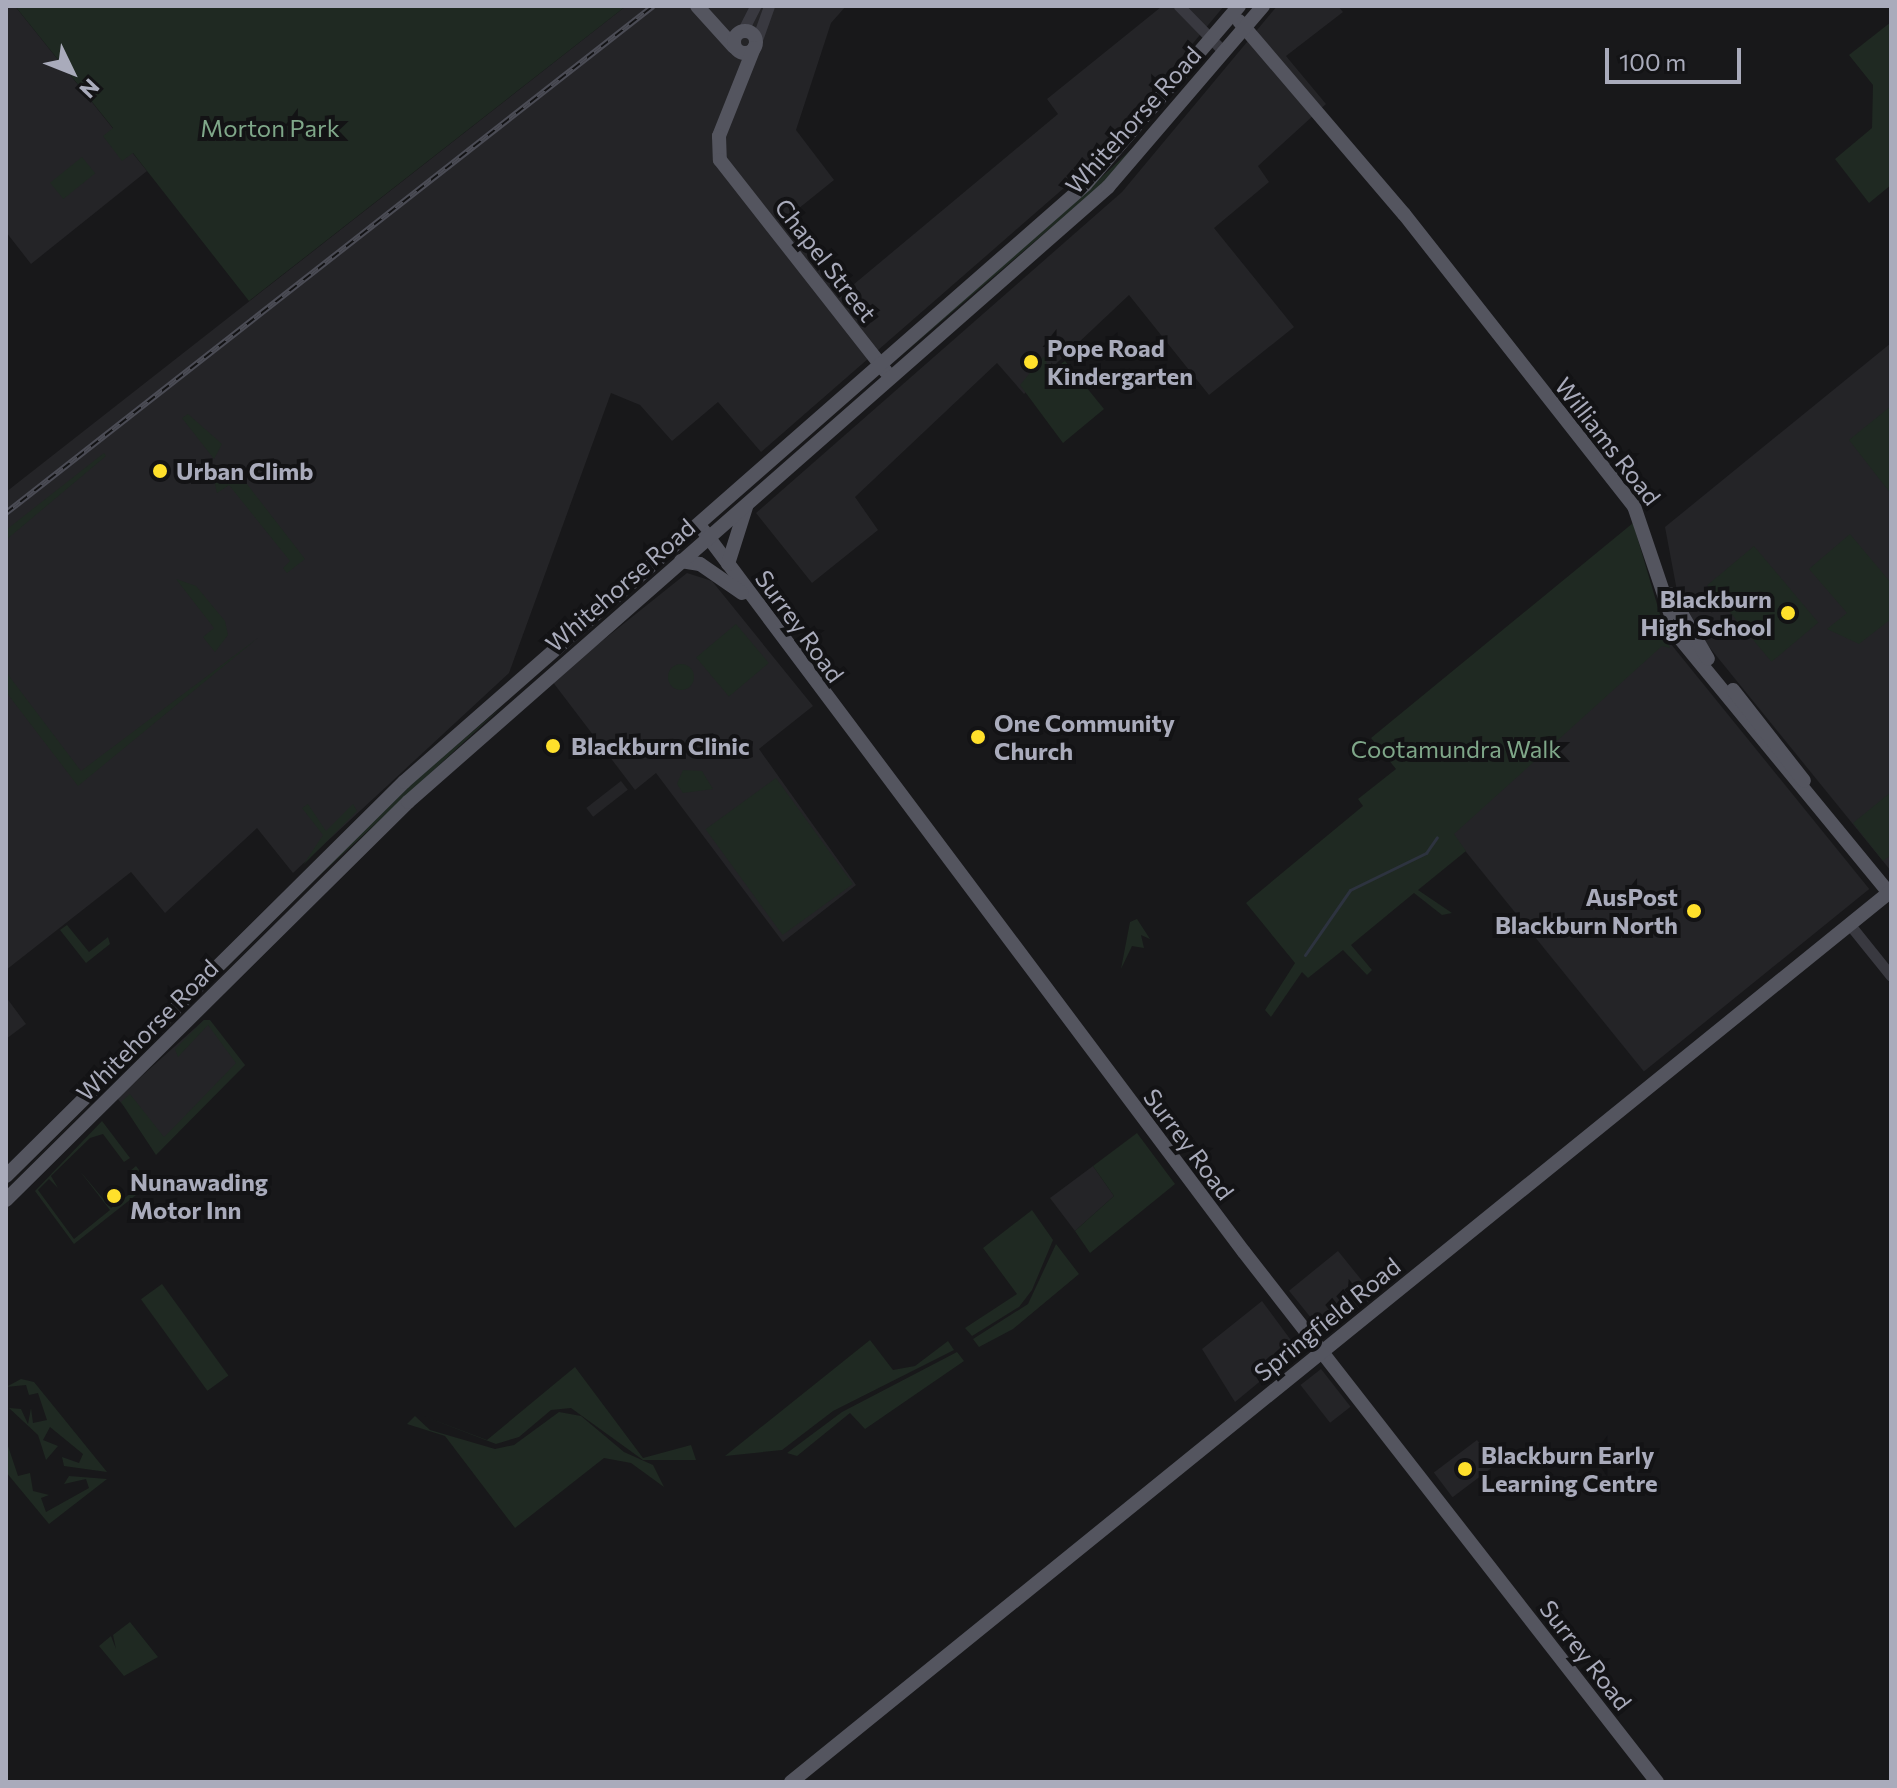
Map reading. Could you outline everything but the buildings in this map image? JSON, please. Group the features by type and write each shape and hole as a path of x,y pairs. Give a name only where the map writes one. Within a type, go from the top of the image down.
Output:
{"main road":[{"path":"697,6 735,47 746,54 755,46"},
{"path":"709,6 741,32 753,34 755,46 739,84"},
{"name":"Whitehorse Road","path":"6,1200 509,710 1108,187 1263,6"},
{"name":"Whitehorse Road","path":"6,1176 498,697 1097,173 1235,10"},
{"name":"Williams Road","path":"1235,10 1245,27 1591,446 1646,517 1678,614 1728,692 1890,892"},
{"path":"739,84 735,47 741,32"},
{"name":"Chapel Street","path":"739,84 717,144 726,170 891,378"},
{"path":"728,564 747,503"},
{"name":"Surrey Road","path":"697,523 755,604 1321,1351 1657,1782"},
{"path":"681,561 709,569 755,604"},
{"path":"539,662 545,668 561,665"},
{"path":"498,697 509,700 509,710"},
{"name":"Springfield Road","path":"791,1782 1890,892"}],"street":[{"path":"741,32 755,6"},
{"path":"755,46 769,6"},
{"path":"1179,6 1209,41 1224,52"},
{"path":"1850,925 1891,976"}],"shaded area":[{"path":"6,6 15,6 147,171 31,264 6,232"},
{"path":"626,6 846,6 831,23 796,130 834,180 783,221 841,295 1058,114 1047,99 1161,7 1224,6 1095,161 761,452 718,402 672,441 640,405 611,393 509,673 293,873 257,828 165,913 131,872 6,970 6,492"},
{"path":"1277,6 1338,6 1343,12 1286,56 1326,104 1258,166 1269,182 1214,228 1294,327 1209,395 1129,295 1024,394 997,363 855,497 878,530 812,583 756,513 1122,192"},
{"name":"Blackburn High School","path":"1891,343 1891,871 1697,632 1677,591 1665,527"},
{"path":"687,573 712,581 813,706 759,749 856,885 783,942 656,773 635,790 552,681"},
{"path":"1666,638 1869,889 1644,1072 1441,821"},
{"path":"621,781 628,790 593,817 586,808"},
{"path":"6,997 26,1024 6,1039"},
{"path":"204,1020 245,1065 158,1144 117,1098"},
{"path":"1093,1166 1114,1196 1075,1231 1050,1198"},
{"path":"1338,1251 1375,1296 1326,1336 1289,1291"},
{"path":"1262,1301 1293,1343 1291,1356 1235,1402 1202,1349"},
{"path":"1321,1369 1351,1407 1330,1423 1301,1385"},
{"name":"Blackburn Early Learning Centre","path":"1477,1440 1496,1465 1453,1497 1434,1472"}],"green space":[{"name":"Morton Park","path":"15,6 626,6 249,301 133,153 122,161 103,136 113,128"},
{"path":"1891,22 1891,185 1869,203 1835,159 1872,128 1873,85 1849,55"},
{"path":"1139,142 1109,178 895,361 1076,201"},
{"path":"82,157 95,173 63,199 50,183"},
{"path":"1044,356 1050,372 1065,361 1104,409 1063,443 1020,385"},
{"path":"1891,406 1891,494 1849,440"},
{"path":"188,414 222,444 214,459 182,418"},
{"path":"104,453 106,456 6,540 6,530"},
{"path":"233,466 305,559 287,573 283,568 290,561 229,485 217,493 214,480"},
{"name":"Cootamundra Walk","path":"1633,523 1670,648 1662,646 1454,834 1466,851 1418,890 1452,913 1442,915 1414,893 1351,945 1372,970 1367,975 1343,950 1308,978 1302,972 1271,1017 1265,1010 1295,963 1246,903 1363,806 1358,799 1396,769 1371,738"},
{"path":"1850,534 1891,583 1891,619 1859,644 1827,629 1847,613 1809,569"},
{"path":"1754,546 1818,623 1772,662 1707,585"},
{"path":"176,579 196,586 225,621 228,635 215,652 203,637 214,628"},
{"path":"736,624 769,663 729,696 696,657"},
{"path":"259,637 78,786 6,692 6,672 81,771"},
{"path":"681,664 690,668 694,677 690,686 681,690 672,686 668,677 672,668"},
{"path":"503,706 318,877 218,975 410,784"},
{"path":"683,770 702,771 713,789 683,793 677,784"},
{"path":"776,778 853,884 783,935 706,829"},
{"path":"1891,792 1891,855 1883,861 1853,823"},
{"path":"308,804 326,831 353,804 357,811 303,865 323,835 302,808"},
{"path":"1137,919 1150,939 1141,935 1144,948 1132,946 1121,969 1130,922"},
{"path":"67,925 89,952 108,937 110,944 86,963 60,930"},
{"path":"204,1020 210,1020 245,1065 156,1155 121,1102 130,1094 164,1137 236,1063 208,1025 178,1057 175,1049"},
{"path":"102,1121 130,1158 124,1162 103,1134 90,1138 51,1176 58,1188 49,1179 38,1190 74,1239 110,1210 79,1170 111,1208 142,1185 130,1171 136,1166 150,1184 74,1244 35,1191"},
{"path":"1137,1133 1175,1184 1090,1253 1075,1231 1114,1196 1093,1166"},
{"path":"1032,1210 1053,1240 1032,1290 1019,1307 972,1336 965,1328 1017,1294 983,1248"},
{"path":"1056,1244 1079,1274 1013,1329 979,1347 973,1339 1028,1304"},
{"path":"162,1284 228,1375 207,1391 141,1299"},
{"path":"870,1340 893,1370 915,1366 948,1341 954,1350 833,1411 782,1450 725,1456"},
{"path":"957,1352 964,1361 865,1429 850,1413 797,1456 787,1453 842,1412"},
{"path":"575,1367 643,1458 691,1445 696,1460 643,1460 571,1408 551,1410 519,1437 496,1444 418,1414 487,1440"},
{"path":"21,1379 34,1382 107,1472 64,1466 62,1457 79,1463 83,1454 50,1427 43,1440 58,1446 46,1460 38,1435 9,1408 21,1409 28,1424 31,1408 33,1423 47,1420 38,1393 29,1395 26,1385 6,1387"},
{"path":"559,1412 581,1416 624,1452 653,1465 664,1487 631,1463 604,1458 515,1528 445,1436 407,1424 415,1416 430,1430 495,1449 514,1445"},
{"path":"6,1440 18,1476 30,1473 33,1491 49,1495 41,1498 46,1512 89,1488 86,1479 64,1484 69,1476 107,1479 49,1524 6,1472"},
{"path":"130,1622 158,1657 124,1676 99,1646 111,1636 116,1649 113,1635"}],"waterway":[{"path":"1305,955 1350,890 1426,853 1437,837"}],"railway":[{"path":"6,513 653,6"}],"place":[{"name":"Pope Road Kindergarten","path":"1031,362"},
{"name":"Urban Climb","path":"160,471"},
{"name":"Blackburn High School","path":"1788,613"},
{"name":"One Community Church","path":"978,737"},
{"name":"Blackburn Clinic","path":"553,746"},
{"name":"AusPost Blackburn North","path":"1694,911"},
{"name":"Nunawading Motor Inn","path":"114,1196"},
{"name":"Blackburn Early Learning Centre","path":"1465,1469"}]}
